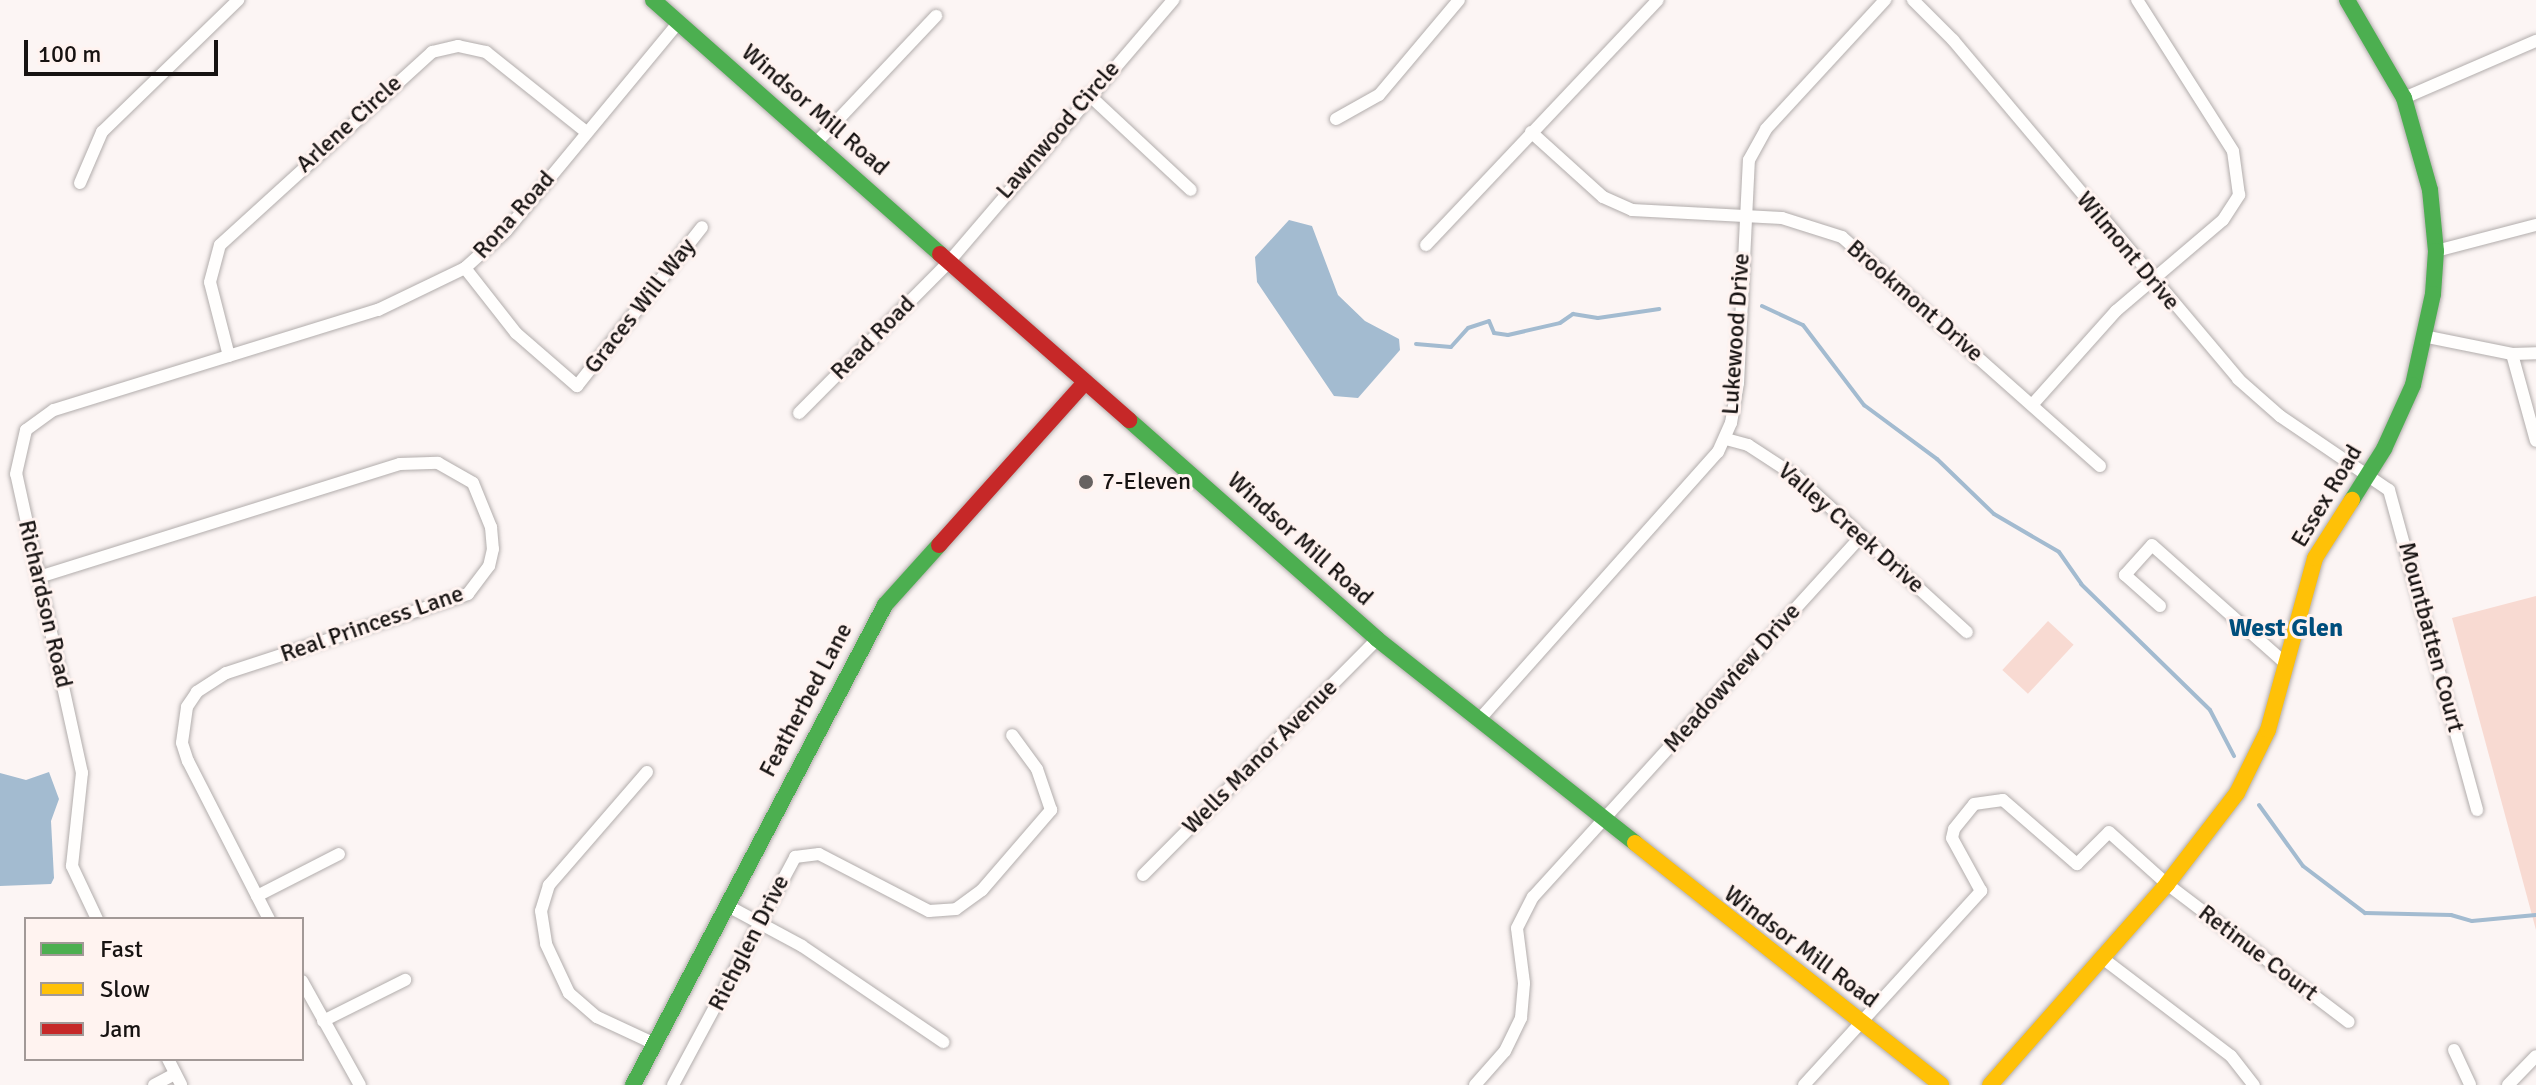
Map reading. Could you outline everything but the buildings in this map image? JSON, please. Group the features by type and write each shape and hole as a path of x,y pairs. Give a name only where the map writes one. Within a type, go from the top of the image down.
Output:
{"street":[{"path":"80,183 102,132 238,0"},
{"name":"Windsor Mill Road","path":"653,0 816,143 947,264 1377,639 1603,821 1941,1085"},
{"name":"Lawnwood Circle","path":"947,264 1173,0"},
{"path":"1336,119 1379,95 1459,0"},
{"path":"1426,245 1658,0"},
{"name":"Lukewood Drive","path":"1478,721 1708,466 1726,439 1738,383 1745,177 1756,143 1885,0"},
{"name":"Wilmont Drive","path":"1913,0 1953,40 2152,280 2257,399 2368,475"},
{"path":"2032,405 2116,311 2223,220 2239,195 2241,181 2233,151 2137,0"},
{"name":"Essex Road","path":"1990,1085 2167,884 2226,810 2253,763 2286,664 2315,558 2368,475 2402,412 2428,337 2436,251 2423,158 2404,98 2347,0"},
{"path":"816,143 936,16"},
{"name":"Rona Road","path":"162,376 411,298 465,268 506,231 585,131 678,23"},
{"path":"2404,98 2536,41"},
{"name":"Arlene Circle","path":"229,356 210,282 220,245 432,52 458,46 486,52 585,131"},
{"path":"1089,95 1191,190"},
{"name":"Brookmont Drive","path":"1531,132 1590,187 1618,205 1651,213 1803,220 1842,237 2100,466"},
{"path":"2436,251 2536,225"},
{"name":"Graces Will Way","path":"465,268 516,333 577,386 702,227"},
{"name":"Read Road","path":"799,413 947,264"},
{"path":"2428,337 2512,354 2536,353"},
{"path":"2512,354 2536,441"},
{"name":"Richardson Road","path":"96,917 72,866 82,773 16,474 26,430 54,410 162,376"},
{"name":"Featherbed Lane","path":"633,1085 885,605 1085,382"},
{"name":"Valley Creek Drive","path":"1726,439 1770,457 1967,632"},
{"name":"Real Princess Lane","path":"39,577 400,464 438,463 473,483 491,527 493,549 489,566 468,594 226,673 197,692 187,707 182,724 188,761 268,917"},
{"name":"Mountbatten Court","path":"2368,475 2394,498 2477,810"},
{"name":"Meadowview Drive","path":"1475,1085 1505,1051 1521,1018 1524,983 1517,928 1523,911 1861,536"},
{"path":"2160,606 2125,575 2152,545 2286,664"},
{"name":"Wells Manor Avenue","path":"1143,875 1377,639"},
{"name":"Richglen Drive","path":"673,1085 762,923 790,863 810,853 913,907 942,912 967,902 1051,810 1037,769 1012,735"},
{"path":"647,772 559,871 541,911 546,944 569,993 597,1017 655,1044"},
{"name":"Retinue Court","path":"1861,1023 1981,891 1952,838 1954,829 1974,804 2003,800 2077,864 2109,832 2167,884 2349,1022"},
{"path":"257,896 339,854"},
{"path":"726,905 762,923 943,1042"},
{"path":"2101,957 2231,1056 2254,1085"},
{"path":"323,1021 405,980"},
{"path":"304,985 360,1085"},
{"path":"1804,1085 1861,1023"},
{"path":"2454,1050 2470,1085"},
{"path":"2508,1085 2536,1056"},
{"path":"154,1085 178,1080 169,1061"}],"shaded area":[{"path":"2536,596 2536,930 2452,618"},
{"path":"2048,621 2074,645 2028,694 2002,670"}],"water":[{"path":"1289,220 1312,226 1338,295 1365,321 1399,339 1400,350 1358,398 1334,396 1257,282 1255,257"},
{"path":"49,772 59,799 51,821 54,878 51,884 0,886 0,773 26,780"}],"waterway":[{"path":"1762,306 1803,325 1864,405 1937,459 1994,514 2059,552 2081,584 2210,710 2234,756"},
{"path":"1416,344 1451,347 1468,328 1489,321 1494,333 1508,335 1560,323 1573,314 1598,318 1659,309"},
{"path":"2259,805 2303,866 2365,913 2451,915 2472,921 2536,915"}],"traffic: fast":[{"path":"653,0 940,254"},
{"path":"2347,0 2404,98 2430,190 2436,251 2433,294 2413,385 2384,449 2352,500"},
{"path":"1129,420 1377,639 1635,843"},
{"path":"633,1085 885,605 939,545"}],"traffic: slow":[{"path":"1990,1085 2167,884 2237,793 2268,730 2315,558 2352,500"},
{"path":"1635,843 1941,1085"}],"traffic: jam":[{"path":"940,254 1129,420"},
{"path":"939,545 1085,382"}],"place":[{"name":"7-Eleven","path":"1086,482"}],"district":[{"name":"West Glen","path":"2286,629"}]}
